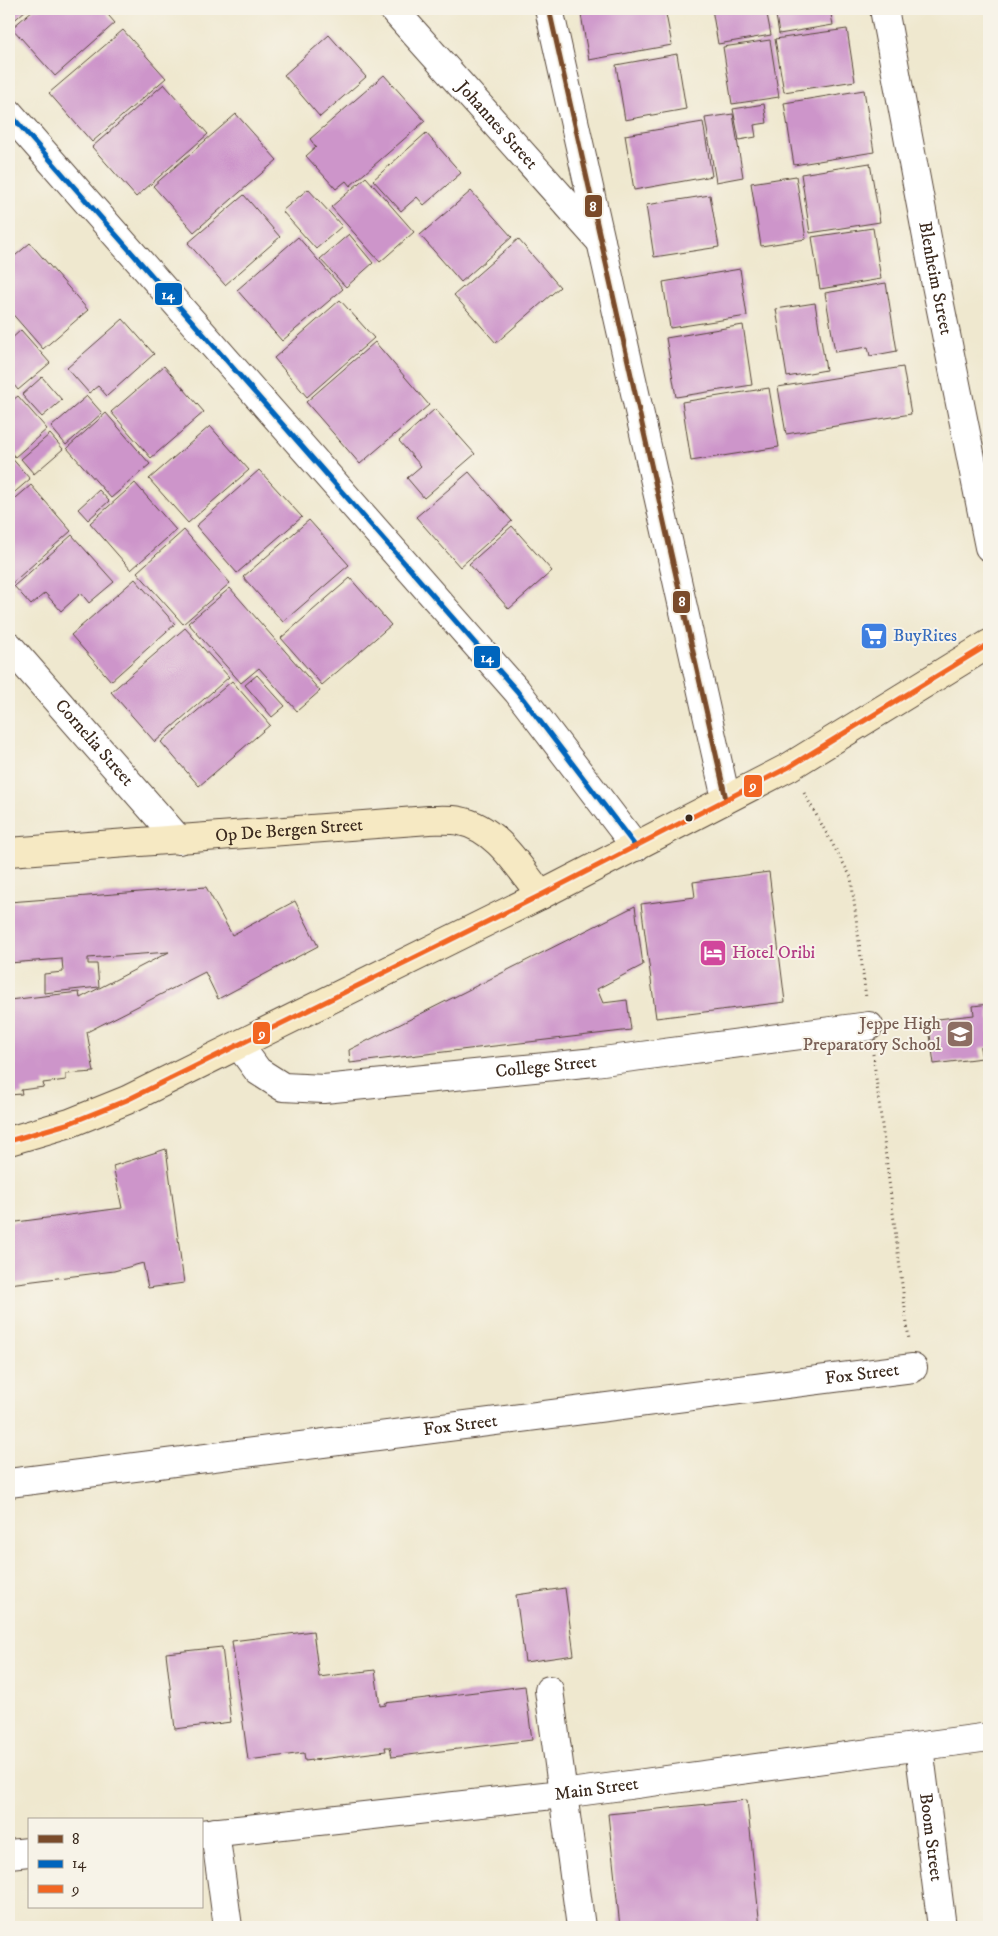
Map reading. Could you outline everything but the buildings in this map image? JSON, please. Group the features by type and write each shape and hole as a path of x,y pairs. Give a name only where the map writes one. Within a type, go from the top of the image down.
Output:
{"main road":[{"path":"9,1141 70,1123 127,1100 636,847 789,766 989,644"},
{"name":"Op De Bergen Street","path":"9,852 429,820 460,821 489,834 503,847 541,895"}],"street":[{"name":"Johannes Street","path":"393,9 602,243"},
{"path":"549,9 726,799"},
{"name":"Blenheim Street","path":"884,9 935,280 989,546"},
{"path":"9,113 517,691 636,847"},
{"name":"Cornelia Street","path":"9,646 179,840"},
{"name":"College Street","path":"239,1044 258,1071 283,1087 324,1089 595,1062 869,1026"},
{"name":"Fox Street","path":"9,1483 913,1368"},
{"path":"549,1690 582,1927"},
{"name":"Main Street","path":"208,1833 562,1794 989,1737"},
{"name":"Boom Street","path":"919,1747 942,1927"},
{"path":"208,1833 228,1927"},
{"path":"9,1854 28,1852"}],"path":[{"path":"789,766 851,877 913,1368"}],"transit line":[{"name":"8","path":"549,9 726,799"},
{"name":"14","path":"9,113 517,691 636,847"},
{"name":"9","path":"9,1141 70,1123 127,1100 541,895 789,767 989,644"}],"place":[{"name":"BuyRites","path":"874,636"},
{"name":"Hotel Oribi","path":"713,953"},
{"name":"Jeppe High Preparatory School","path":"960,1034"}]}
